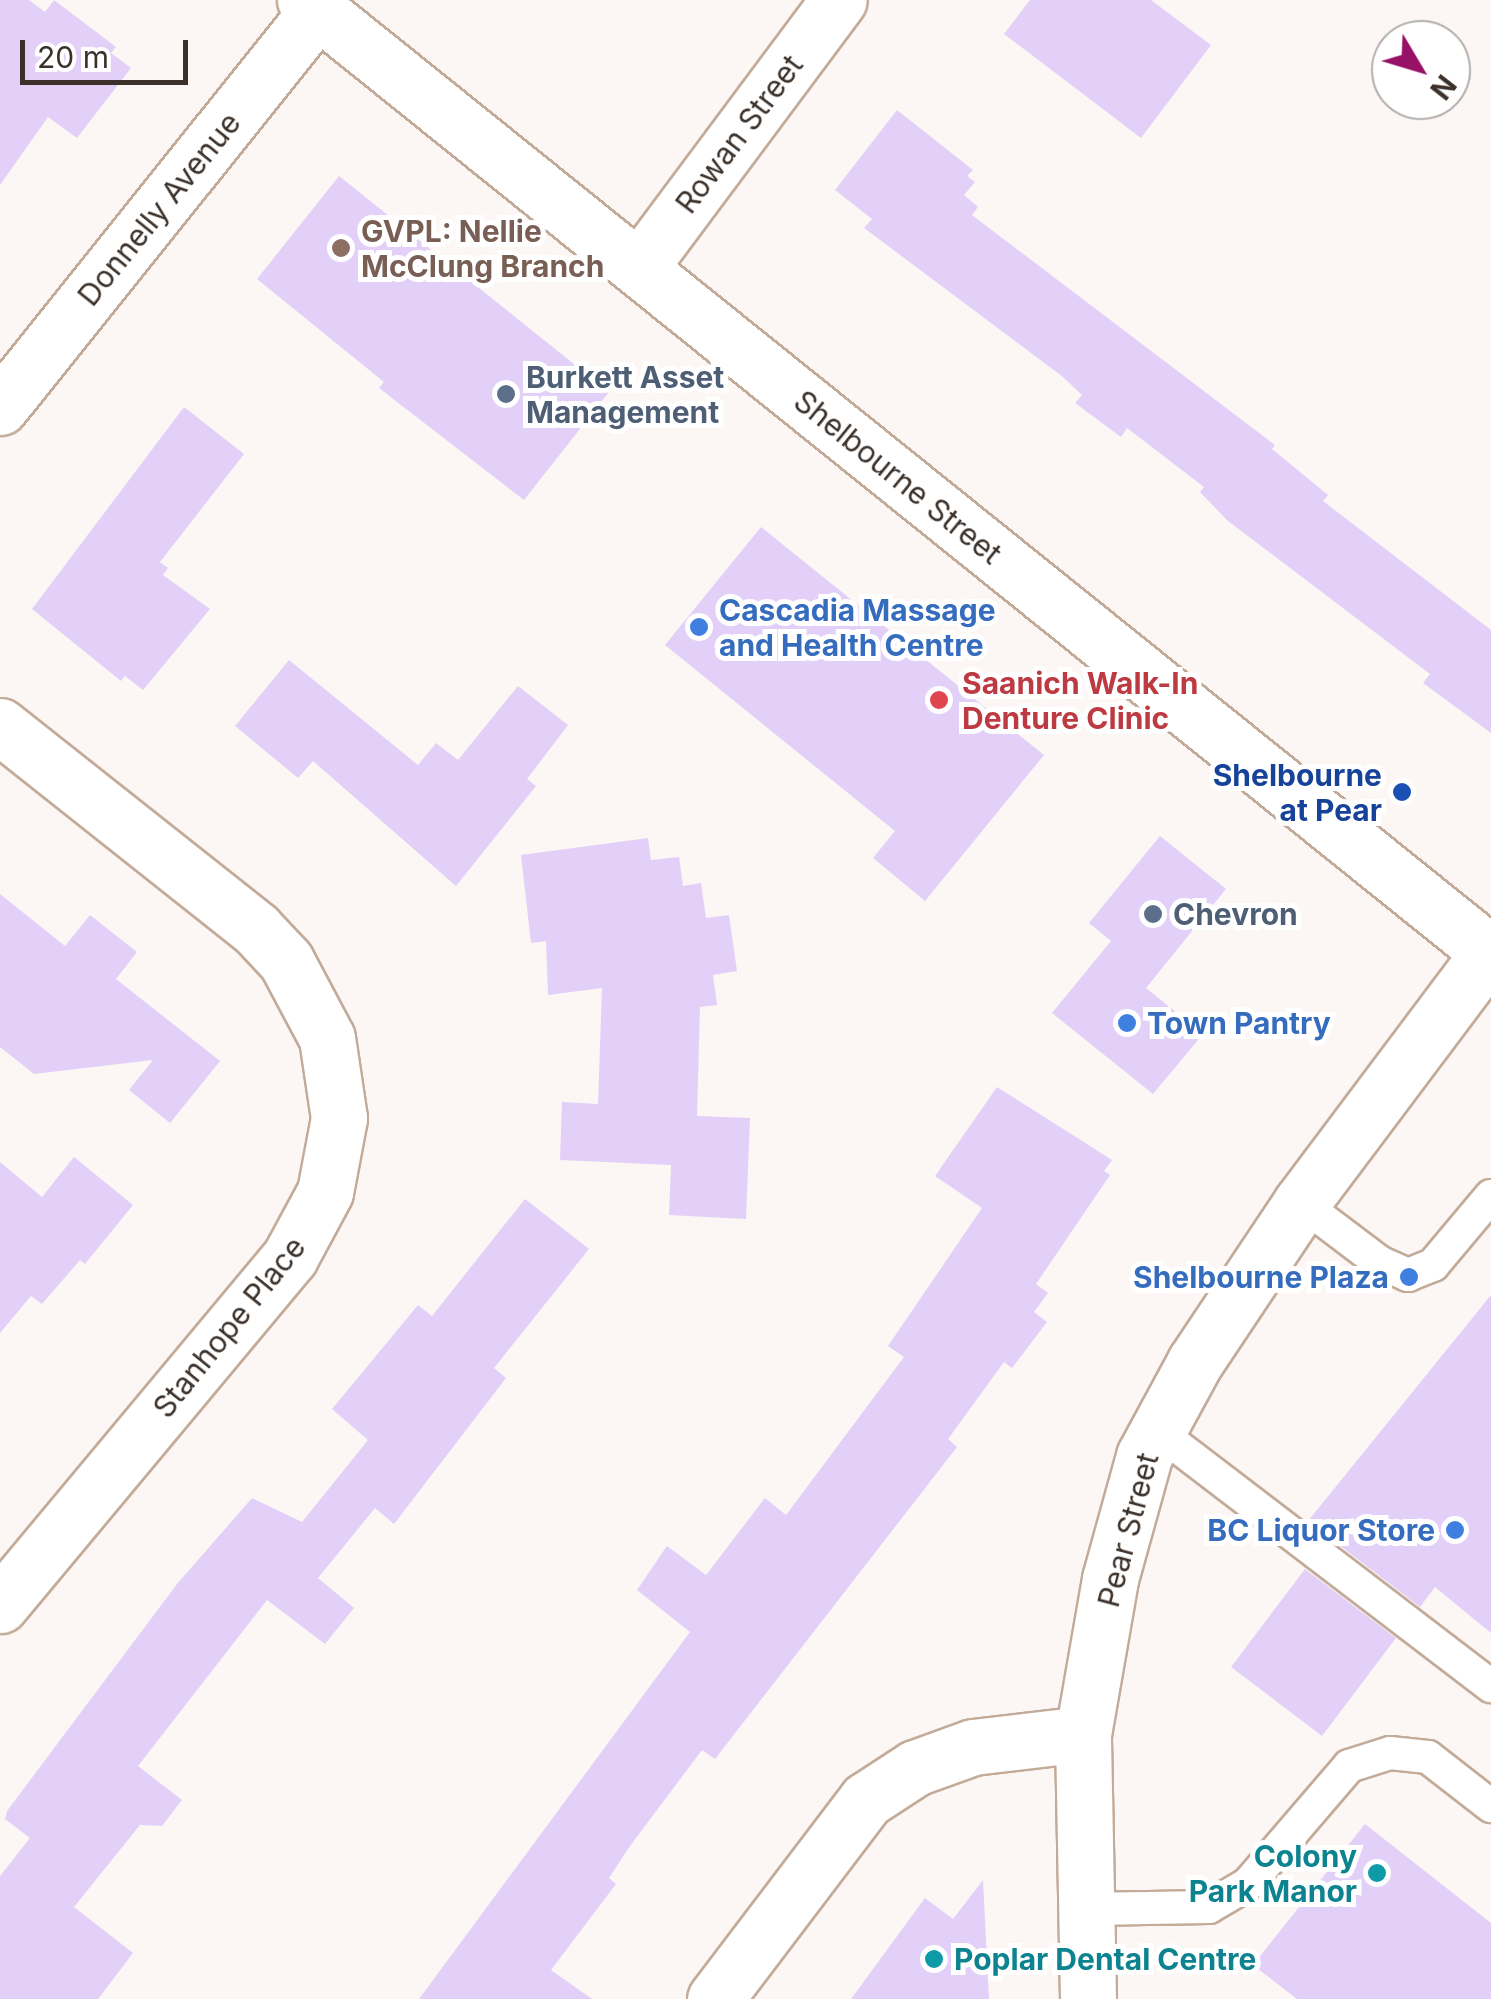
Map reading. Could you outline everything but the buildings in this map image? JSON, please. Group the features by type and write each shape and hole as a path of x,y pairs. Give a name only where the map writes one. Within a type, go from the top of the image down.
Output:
{"street":[{"name":"Rowan Street","path":"638,268 838,0"},
{"name":"Shelbourne Street","path":"312,5 1490,952"},
{"name":"Donnelly Avenue","path":"0,407 312,5"},
{"name":"Stanhope Place","path":"0,726 256,929 286,961 327,1038 339,1118 325,1192 290,1258 0,1606"},
{"name":"Pear Street","path":"1088,1999 1083,1734 1110,1579 1156,1430 1301,1203 1490,952"},
{"path":"715,1999 866,1800 915,1768 973,1747 1083,1734"}],"lane":[{"path":"1301,1203 1379,1262 1408,1275 1434,1266 1491,1196"},
{"path":"1156,1430 1491,1686"},
{"path":"1086,1909 1209,1906 1248,1884 1349,1766 1390,1753 1428,1757 1491,1806"}],"place":[{"name":"GVPL: Nellie McClung Branch","path":"341,248"},
{"name":"Burkett Asset Management","path":"506,394"},
{"name":"Cascadia Massage and Health Centre","path":"699,627"},
{"name":"Saanich Walk-In Denture Clinic","path":"939,700"},
{"name":"Shelbourne at Pear","path":"1402,792"},
{"name":"Chevron","path":"1153,914"},
{"name":"Town Pantry","path":"1127,1023"},
{"name":"Shelbourne Plaza","path":"1409,1277"},
{"name":"BC Liquor Store","path":"1455,1530"},
{"name":"Colony Park Manor","path":"1377,1873"},
{"name":"Poplar Dental Centre","path":"934,1959"}]}
